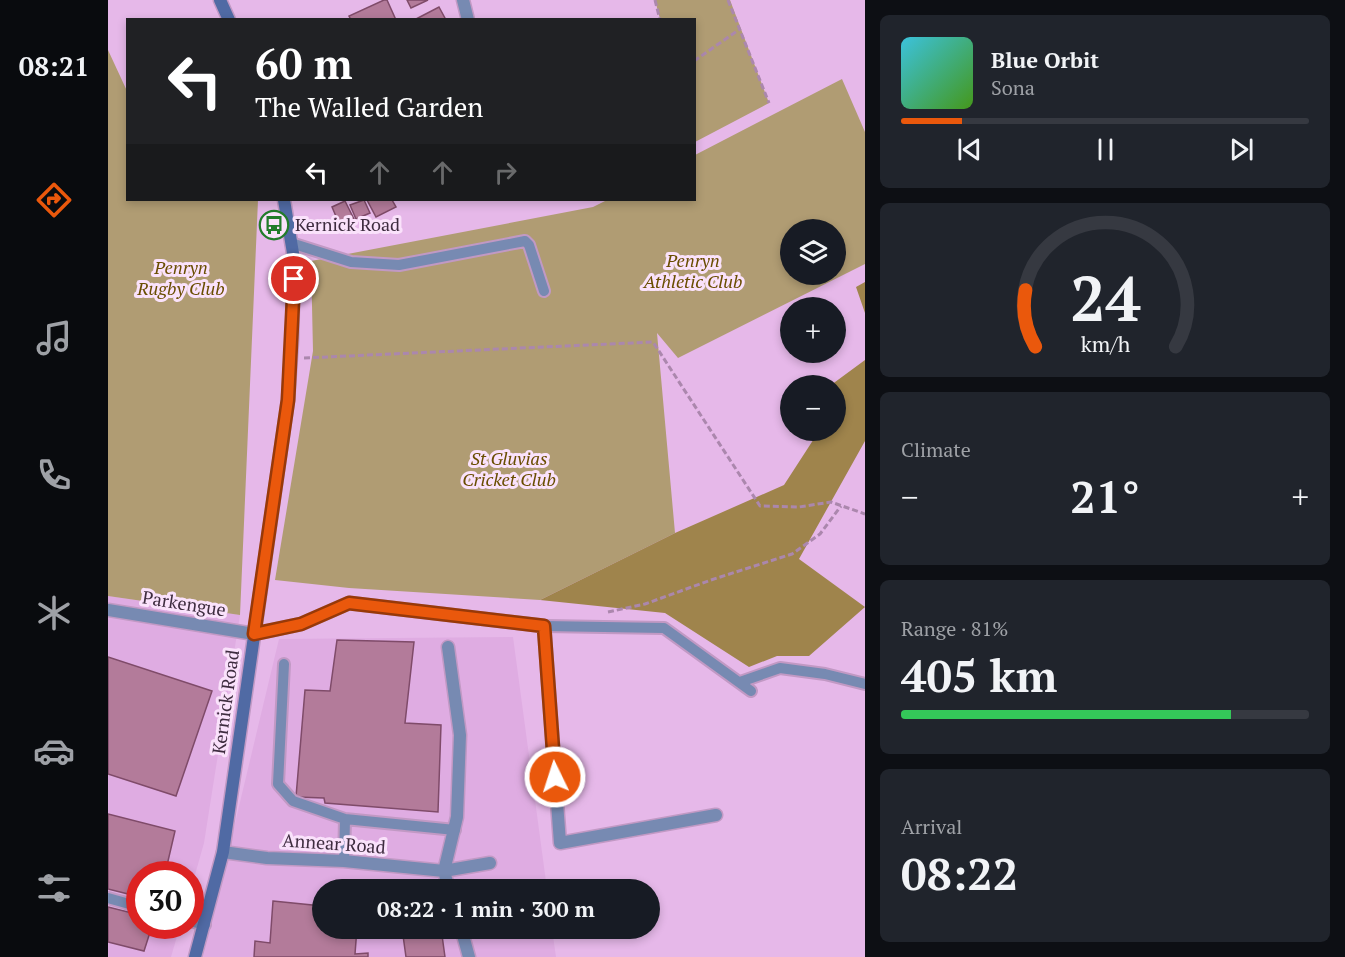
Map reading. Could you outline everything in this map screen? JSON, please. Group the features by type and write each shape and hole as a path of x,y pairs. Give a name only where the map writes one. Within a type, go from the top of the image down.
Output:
{"street":[{"path":"220,0 228,18"},
{"path":"462,0 467,18"},
{"name":"Kernick Road","path":"195,957 223,852 288,400 294,259 286,201"},
{"path":"254,634 301,624 349,603 544,626 560,843 716,815"},
{"name":"Parkengue","path":"108,610 254,634"},
{"path":"446,879 444,871 458,817 460,735 448,647"},
{"name":"Annear Road","path":"223,852 267,858 344,861 444,871 490,863"},
{"path":"464,939 469,957"}],"lane":[{"path":"291,243 351,261 399,265 525,241 529,245 544,291"},
{"path":"544,626 664,628 751,691"},
{"path":"284,664 278,784 293,801 345,819 455,830"},
{"path":"740,682 780,668 825,674 865,684"},
{"path":"344,861 345,819"},
{"path":"108,898 126,903"}],"path":[{"path":"655,0 660,18"},
{"path":"728,0 769,103"},
{"path":"696,60 740,29"},
{"path":"291,358 653,342 760,506 799,507 831,502 865,514"},
{"path":"602,613 645,604 792,554 820,534 841,506"}],"shaded area":[{"path":"865,282 865,313 856,287"},
{"path":"865,360 865,441 799,559 865,607 809,656 777,656 749,667 665,613 540,600 675,533 784,485 813,441 846,441 845,375"},
{"path":"108,596 240,615 204,843 199,861 126,861 126,939 176,939 171,957 108,957"},
{"path":"513,637 546,879 312,879 312,939 553,939 556,957 203,957 279,639"}],"green space":[{"path":"655,0 730,0 769,103 696,141 696,18 660,18"},
{"name":"Penryn Rugby Club","path":"108,50 126,89 126,201 258,201 240,615 108,596"},
{"path":"842,79 865,132 865,264 846,274 846,219 780,219 780,285 823,285 799,297 780,297 780,307 678,358 657,333 675,533 540,600 349,588 275,580 313,351 311,261 593,207 605,201 696,201 696,154"}],"building":[{"path":"387,0 395,18 350,18 349,16"},
{"path":"407,0 428,0 411,8"},
{"path":"439,7 445,18 418,18"},
{"path":"345,201 355,221 353,223 355,228 343,233 332,207"},
{"path":"364,201 370,213 356,219 350,205"},
{"path":"368,201 393,201 396,207 376,217"},
{"path":"337,640 414,642 405,723 441,725 438,812 325,803 324,798 296,797 305,690 330,691"},
{"path":"108,657 212,691 176,796 108,774"},
{"path":"108,814 175,831 168,861 126,861 126,894 108,889"},
{"path":"273,901 312,905 312,939 356,939 355,954 368,953 368,957 254,957 255,941 270,943"},
{"path":"108,907 126,912 126,939 148,939 144,951 108,942"},
{"path":"404,939 443,939 445,957 406,957"}],"place":[{"name":"Kernick Road","path":"274,225"}],"route":[{"path":"294,279 288,400 254,634 301,624 349,603 544,626 555,777"}],"park label":[{"name":"Penryn Athletic Club","path":"693,271"},
{"name":"St Gluvias Cricket Club","path":"509,469"}]}
